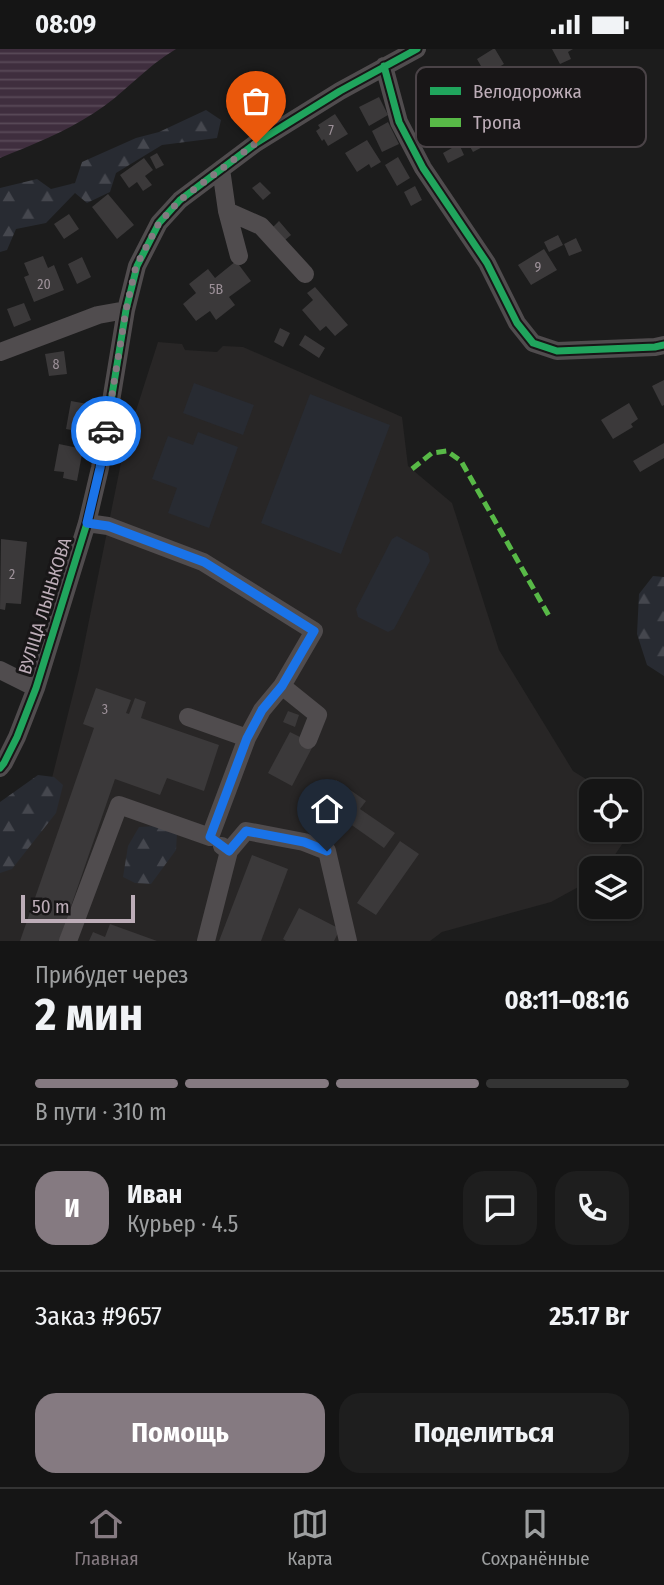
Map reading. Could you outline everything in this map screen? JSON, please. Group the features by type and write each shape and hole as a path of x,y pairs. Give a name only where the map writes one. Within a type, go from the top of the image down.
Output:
{"street":[{"name":"ВУЛІЦА ЛЫНЬКОВА","path":"0,768 17,737 36,688 87,523 100,468 126,310 136,266 159,223 180,200 256,143 340,91 417,49"},
{"path":"384,66 399,122 423,168 486,263 517,323 533,343 557,351 664,345"},
{"path":"221,169 227,211 239,256"},
{"path":"227,211 261,226 305,274"},
{"path":"0,352 98,315 126,310"},
{"path":"87,523 108,526 204,562 314,631 282,686 262,710 247,738 210,837"},
{"path":"0,670 36,688"},
{"path":"282,686 318,715 308,740"},
{"path":"188,717 247,738"},
{"path":"68,941 119,805 210,837 229,851"},
{"path":"206,941 229,851 246,831 304,842 327,851 348,941"}],"shaded area":[{"path":"0,49 176,49 105,106 83,120 0,158"},
{"path":"158,342 182,344 185,350 217,352 223,346 243,347 402,417 408,466 452,503 499,650 573,771 586,779 579,779 579,842 624,842 614,856 579,856 579,887 551,902 442,932 430,941 0,941 0,808 52,778 79,670 124,448"}],"green space":[{"path":"206,110 221,120 217,138 162,145 116,173 110,192 87,203 75,193 46,223 16,229 7,250 0,252 0,188 37,179 51,189 75,183 82,162 136,138 159,132"},
{"path":"194,383 254,405 243,435 183,413"},
{"path":"310,394 390,425 341,554 261,523"},
{"path":"198,432 238,447 209,528 168,513 177,488 152,479 168,436 193,445"},
{"path":"397,536 428,553 430,561 394,629 388,632 358,617 356,609 392,539"},
{"path":"653,576 664,577 664,676 647,665 637,634 639,594"},
{"path":"38,775 54,777 63,785 56,813 12,869 0,873 0,802"},
{"path":"157,826 177,834 176,850 151,884 135,883 123,877 128,846 139,827"}],"building":[{"path":"495,49 504,64 499,67 482,67 477,59"},
{"path":"552,49 573,49 568,52 571,59 560,64"},
{"path":"379,97 388,115 369,126 359,107"},
{"path":"335,114 348,134 328,146 316,131 320,128 318,125"},
{"path":"388,122 399,144 382,152 372,131"},
{"path":"367,140 381,162 371,168 369,164 357,172 345,153"},
{"path":"454,147 460,147 464,155 448,163 443,153"},
{"path":"157,153 164,165 156,169 150,157"},
{"path":"398,157 410,178 397,186 385,165"},
{"path":"144,158 153,170 145,176 152,185 143,191 137,182 129,188 120,175"},
{"path":"260,182 271,193 263,200 252,188"},
{"path":"415,186 422,200 411,206 404,192"},
{"path":"108,194 134,225 117,239 92,207"},
{"path":"69,214 79,229 64,239 54,224"},
{"path":"279,221 291,235 285,240 273,227"},
{"path":"558,235 563,245 549,252 544,242"},
{"path":"576,238 582,251 569,256 564,244"},
{"path":"544,249 557,270 531,285 518,265"},
{"path":"43,256 48,268 54,265 64,290 34,302 24,277 29,275 24,263"},
{"path":"82,257 91,277 77,284 68,264"},
{"path":"236,261 251,281 229,297 235,305 216,320 210,311 196,321 183,304 196,293 189,284 208,269 215,278"},
{"path":"315,287 348,325 335,336 326,326 320,331 302,310 313,300 307,293"},
{"path":"24,303 31,320 14,327 7,309"},
{"path":"280,328 290,333 283,347 274,342"},
{"path":"305,335 325,348 319,358 299,345"},
{"path":"64,351 67,374 49,376 45,354"},
{"path":"664,380 664,405 662,406 652,386"},
{"path":"71,401 93,405 88,433 66,429"},
{"path":"629,403 638,419 631,424 633,427 613,439 601,420"},
{"path":"664,443 664,458 640,472 633,461"},
{"path":"59,444 83,449 77,481 63,478 64,472 54,471"},
{"path":"1,539 27,542 21,604 6,603 5,610 0,609"},
{"path":"96,688 131,700 126,713 129,714 135,698 146,702 141,718 219,745 204,791 167,778 160,795 115,779 59,941 20,941 94,728 83,724"},
{"path":"288,711 299,715 295,727 283,722"},
{"path":"290,732 314,744 292,786 268,773"},
{"path":"336,780 366,801 360,809 395,833 384,848 332,811 330,815 317,807"},
{"path":"400,841 419,854 376,915 357,903"},
{"path":"252,855 288,869 261,941 219,941"},
{"path":"299,908 340,929 334,941 283,939"},
{"path":"110,924 157,941 89,941 93,932 105,937"}],"marked path":[{"path":"412,469 432,453 447,451 461,461 549,616"}],"cycle path":[{"path":"0,768 17,737 36,688 87,523 100,468 126,310 137,266 159,223 180,200 256,143 340,91 417,49"},
{"path":"384,66 399,122 423,168 487,263 517,323 533,343 557,351 664,345"}],"way so far":[{"path":"106,431 136,266 159,223 180,200 256,143"}],"route":[{"path":"106,431 87,523 108,526 204,562 314,631 282,686 262,710 247,738 210,837 229,851 246,831 304,842 327,851"}]}
